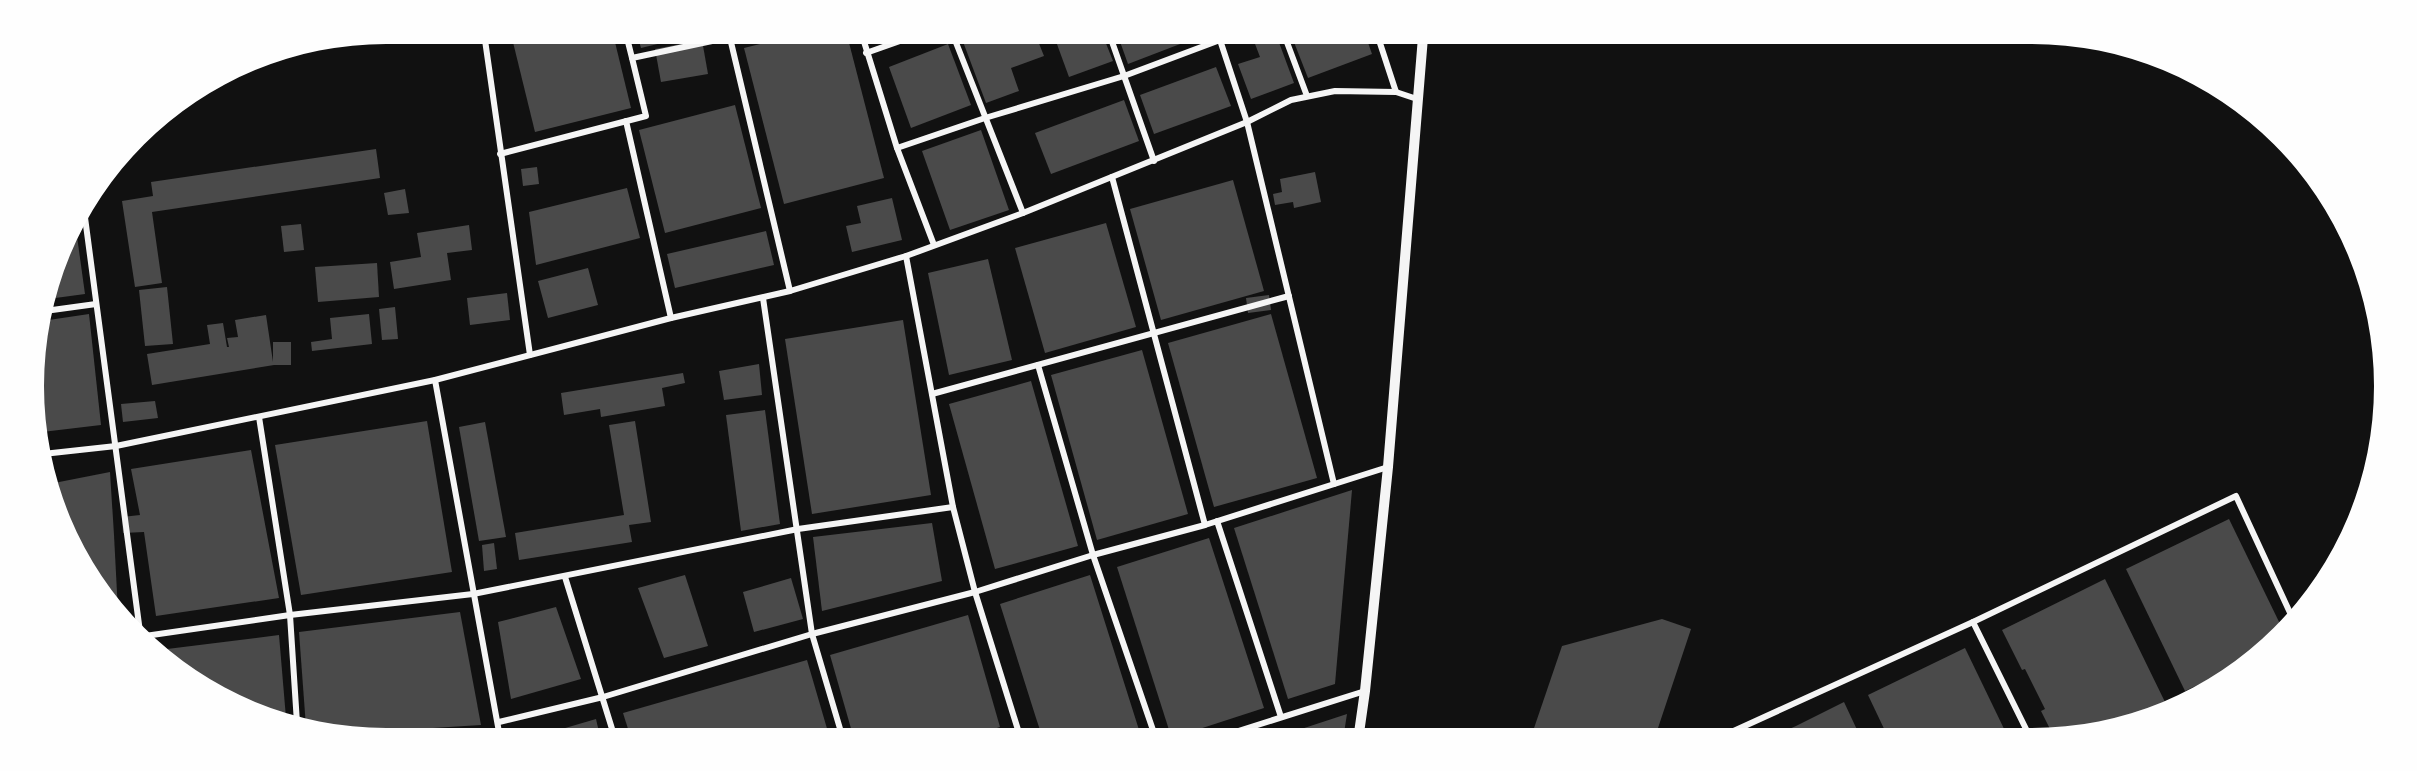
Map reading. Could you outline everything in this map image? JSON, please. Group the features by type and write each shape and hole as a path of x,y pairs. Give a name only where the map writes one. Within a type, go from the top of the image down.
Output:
{"street":[{"path":"485,44 530,355"},
{"path":"500,154 646,116 628,44"},
{"path":"632,58 701,44"},
{"path":"731,44 790,291"},
{"path":"864,44 897,148 934,245"},
{"path":"866,53 892,44"},
{"path":"956,44 1023,213"},
{"path":"1113,44 1154,161"},
{"path":"897,148 985,118 1124,76 1207,44"},
{"path":"1224,44 1248,122 1334,484"},
{"path":"1287,44 1306,96"},
{"path":"1380,44 1396,92"},
{"path":"1360,728 1388,467 1422,44"},
{"path":"50,453 116,446 435,380 671,318 790,291 906,256 1023,213 1248,122 1291,100 1306,96 1335,91 1396,92 1417,99"},
{"path":"626,121 671,318"},
{"path":"1112,177 1205,525"},
{"path":"85,221 139,622"},
{"path":"906,256 953,507 975,592 1017,728"},
{"path":"932,394 1289,296"},
{"path":"763,298 812,634 840,728"},
{"path":"52,310 96,304"},
{"path":"1038,365 1093,555 1152,728"},
{"path":"435,380 500,728"},
{"path":"259,417 290,615 297,716"},
{"path":"499,722 603,697 812,634 975,592 1093,555 1205,525 1388,467"},
{"path":"1740,728 1973,622 2236,496 2289,611"},
{"path":"152,635 290,615 473,594 798,529 953,507"},
{"path":"1217,521 1281,717"},
{"path":"565,577 612,728"},
{"path":"1973,622 2025,728"},
{"path":"1247,728 1365,691"}],"building":[{"path":"513,44 615,44 631,108 535,132"},
{"path":"640,44 658,44 641,48"},
{"path":"681,44 703,44 708,74 661,82 655,49"},
{"path":"760,44 849,44 884,178 784,204 744,48"},
{"path":"948,44 971,105 911,128 889,67"},
{"path":"964,44 1039,44 1044,56 1011,68 1019,91 986,103"},
{"path":"1057,44 1106,44 1113,61 1069,77"},
{"path":"1121,44 1180,44 1128,64"},
{"path":"1255,44 1280,44 1294,83 1251,99 1238,64 1260,57"},
{"path":"1295,44 1368,44 1372,54 1308,78"},
{"path":"1216,67 1231,106 1154,134 1140,95"},
{"path":"1124,100 1139,141 1051,174 1035,133"},
{"path":"735,105 761,208 665,233 639,130"},
{"path":"981,130 1009,210 950,230 922,151"},
{"path":"376,149 380,178 152,212 162,283 135,287 122,201 153,196 151,182"},
{"path":"537,167 539,184 523,186 521,169"},
{"path":"1315,172 1321,202 1294,208 1293,202 1275,205 1273,194 1282,192 1280,179"},
{"path":"1233,180 1264,291 1161,320 1130,209"},
{"path":"627,188 640,238 536,265 529,212"},
{"path":"405,189 409,213 388,215 384,193"},
{"path":"892,198 902,240 852,252 846,226 861,223 857,206"},
{"path":"1106,223 1136,327 1045,353 1015,248"},
{"path":"301,224 304,250 284,252 281,226"},
{"path":"469,225 472,250 447,253 451,280 394,289 390,262 421,257 417,233"},
{"path":"766,231 774,265 675,288 667,254"},
{"path":"77,238 85,294 55,298"},
{"path":"988,259 1012,360 949,375 928,273"},
{"path":"377,263 379,297 318,302 315,267"},
{"path":"588,268 598,305 548,318 538,281"},
{"path":"167,287 173,344 145,346 139,290"},
{"path":"507,293 510,320 470,325 467,298"},
{"path":"1269,295 1271,310 1248,313 1246,298"},
{"path":"395,307 398,339 382,340 379,309"},
{"path":"89,314 101,425 46,431 44,363 50,320"},
{"path":"369,314 372,344 312,351 311,342 332,339 330,318"},
{"path":"1271,314 1317,478 1214,507 1168,343"},
{"path":"266,315 273,362 273,342 291,342 291,365 274,365 152,385 147,354 210,344 207,325 223,323 227,347 229,347 227,338 238,337 235,320"},
{"path":"903,320 931,495 812,514 785,339"},
{"path":"1142,350 1188,514 1097,540 1051,375"},
{"path":"759,364 762,395 724,400 719,371"},
{"path":"683,373 685,383 662,388 665,406 601,417 600,409 564,415 561,393"},
{"path":"1031,381 1078,546 995,569 949,404"},
{"path":"155,401 158,418 123,422 121,404"},
{"path":"765,410 780,524 741,531 726,415"},
{"path":"427,421 452,572 301,595 275,445"},
{"path":"635,421 651,522 629,525 632,542 519,560 515,533 624,515 609,425"},
{"path":"485,422 506,537 479,541 459,427"},
{"path":"251,450 279,598 156,616 144,532 123,533 122,517 140,515 131,469"},
{"path":"110,472 117,598 101,576 79,537 58,482"},
{"path":"1352,490 1335,684 1288,699 1234,528"},
{"path":"2229,519 2279,621 2240,657 2185,691 2126,569"},
{"path":"932,523 942,581 822,611 813,537"},
{"path":"1209,538 1264,708 1202,728 1168,728 1117,567"},
{"path":"494,543 497,569 484,571 482,545"},
{"path":"685,575 708,646 664,658 638,588"},
{"path":"1090,575 1138,728 1039,728 1000,604"},
{"path":"791,578 803,619 754,632 743,592"},
{"path":"2105,579 2164,700 2120,716 2076,725 2049,727 2041,711 2045,709 2002,630"},
{"path":"556,607 581,679 511,699 498,622"},
{"path":"460,612 481,725 386,728 341,725 305,718 299,632"},
{"path":"968,615 1000,727 851,728 830,655"},
{"path":"1662,619 1691,629 1658,728 1534,728 1562,646"},
{"path":"279,635 286,712 214,682 167,649"},
{"path":"1965,648 2004,728 1884,728 1868,695"},
{"path":"807,660 827,728 628,728 623,713"},
{"path":"1844,702 1856,728 1792,728"},
{"path":"1347,714 1345,728 1304,728"},
{"path":"596,719 598,728 565,728"}]}
